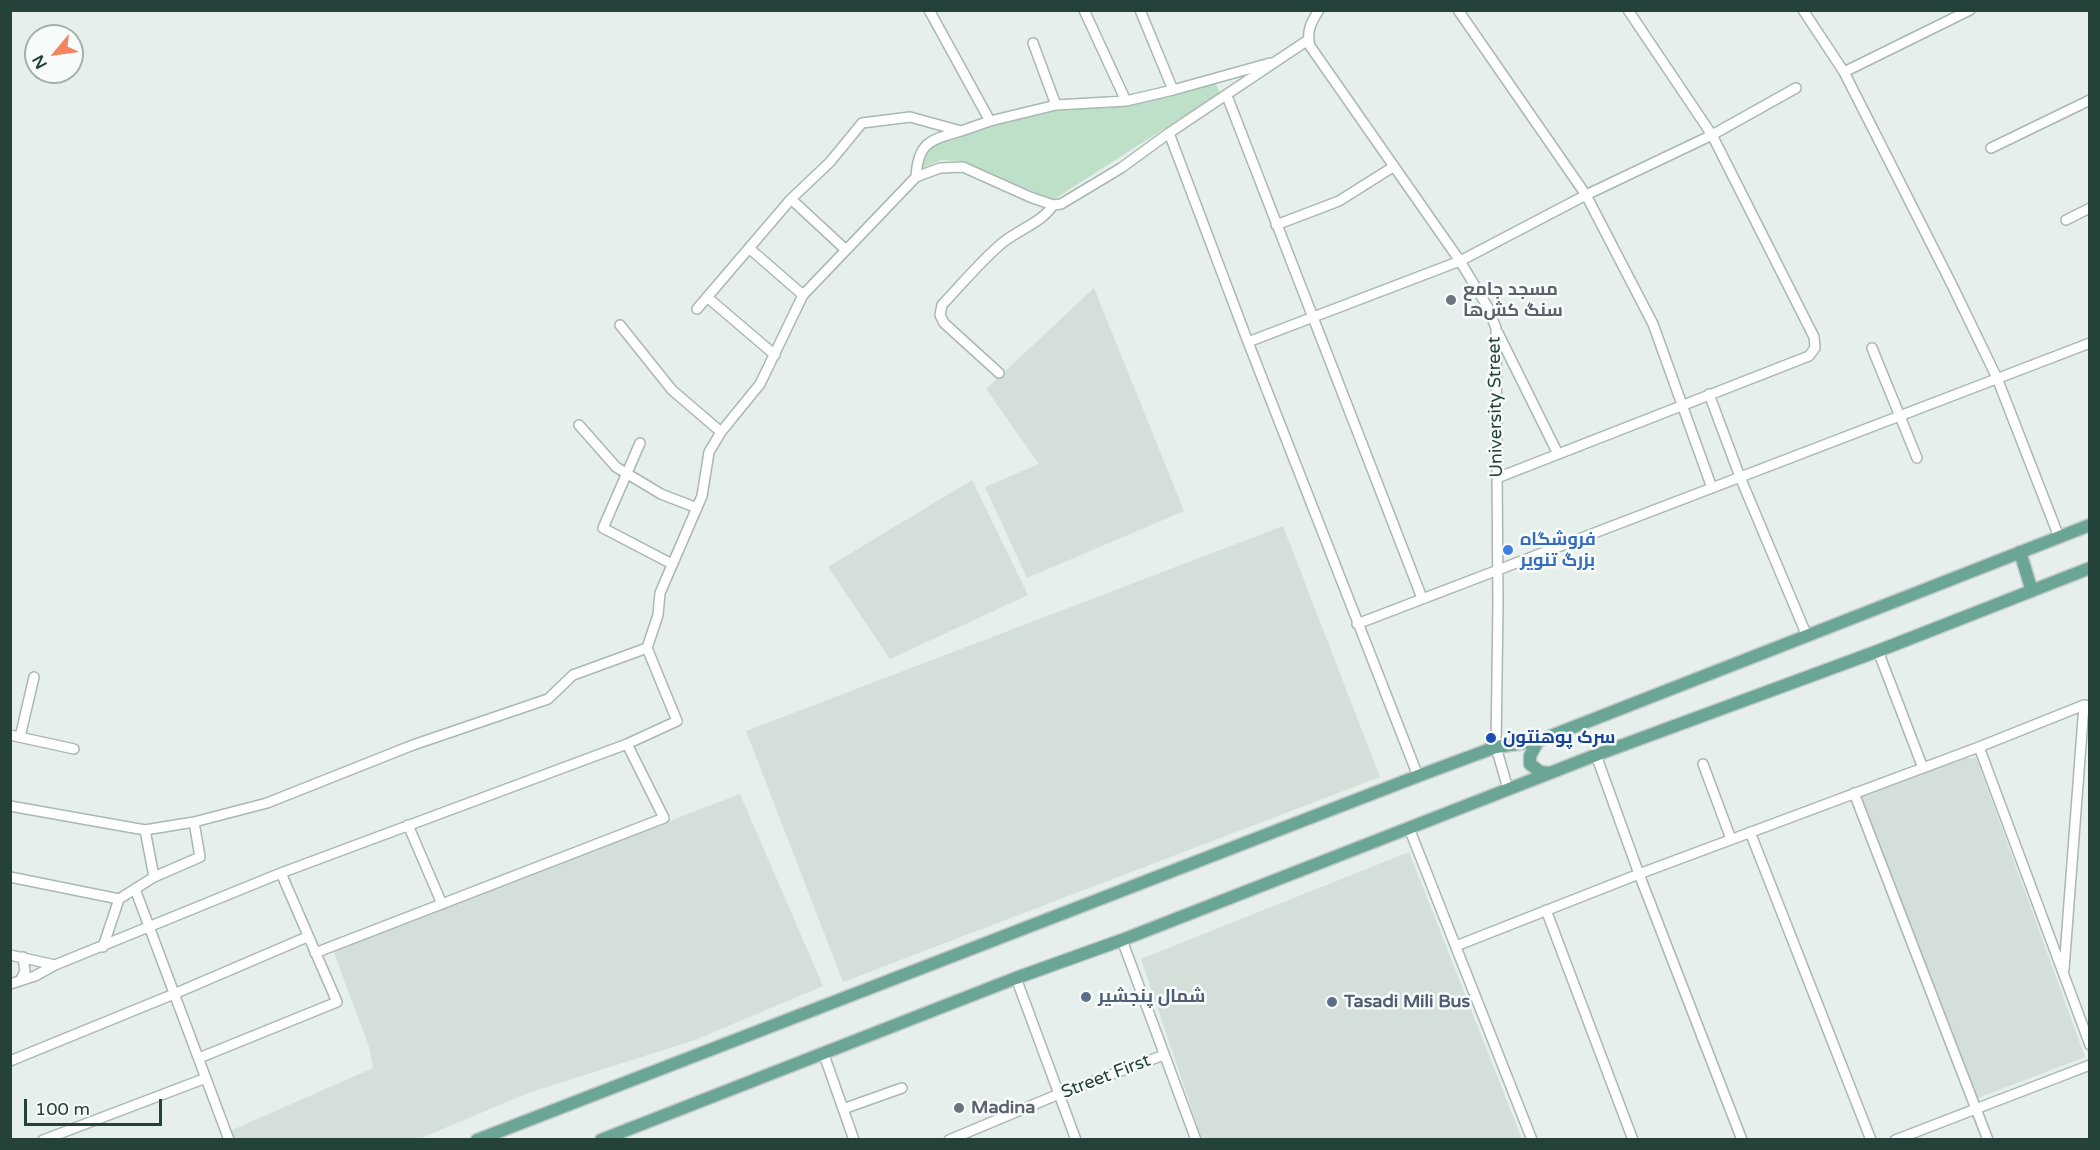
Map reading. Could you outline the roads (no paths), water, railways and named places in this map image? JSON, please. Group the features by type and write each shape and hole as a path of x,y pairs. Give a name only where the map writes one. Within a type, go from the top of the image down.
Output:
{"main road":[{"path":"477,1140 1496,747 1538,741 2090,525"},
{"path":"2020,552 2032,591"},
{"path":"601,1140 622,1136 823,1052 1122,940 1596,755 1878,651 2090,568"},
{"path":"1538,741 1530,756 1530,764 1540,772 1550,773"}],"street":[{"path":"929,10 990,121"},
{"path":"1084,10 1126,101"},
{"path":"1140,10 1173,90"},
{"path":"15,982 35,976 55,965 281,873 627,744 677,721 647,648 658,615 660,593 702,496 709,452 721,432 760,384 803,295 916,177 940,168 963,167 1030,197 1053,205 1061,204 1121,168 1308,40 1307,33 1319,10"},
{"path":"1458,10 1586,195 1653,324 1712,488"},
{"path":"1497,478 1809,356 1815,348 1814,337 1712,135 1628,10"},
{"path":"1803,10 1844,72 1996,378 2059,537"},
{"path":"1844,72 1970,10"},
{"name":"University Street","path":"1308,40 1319,60 1460,261 1487,306 1496,328 1496,747 1508,789"},
{"path":"1033,43 1056,105"},
{"path":"916,177 917,160 923,147 934,139 990,121 1056,105 1126,101 1278,61"},
{"path":"1248,342 1460,261 1586,195 1712,135 1796,88"},
{"path":"1227,96 1422,598"},
{"path":"1991,148 2090,100"},
{"path":"697,309 791,199 830,162 862,123 910,117 961,131"},
{"path":"1169,133 1418,777"},
{"path":"1276,225 1339,201 1393,167"},
{"path":"791,199 846,250"},
{"path":"999,373 944,323 940,315 942,305 1000,245 1022,228 1047,214 1053,205"},
{"path":"2066,220 2090,208"},
{"path":"750,249 803,295"},
{"path":"707,297 775,355"},
{"path":"620,326 672,390 721,432"},
{"path":"1496,328 1558,454"},
{"path":"1357,624 2090,343"},
{"path":"1872,348 1917,458"},
{"path":"1709,394 1740,477 1807,636"},
{"path":"579,425 616,467 661,495 697,508"},
{"path":"640,443 603,528 672,564"},
{"path":"10,806 145,830 194,822 267,803 413,745 548,699 573,675 647,648"},
{"path":"1878,651 1923,768"},
{"path":"34,677 15,736 74,749"},
{"path":"1456,946 1639,874 2087,705 2064,972"},
{"path":"315,953 664,818 627,744"},
{"path":"1979,747 2090,1045"},
{"path":"1596,755 1639,874 1742,1140"},
{"path":"1703,764 1731,839"},
{"path":"1854,793 1988,1140"},
{"path":"10,877 119,898 154,877 200,857 194,822"},
{"path":"408,825 442,904"},
{"path":"1409,828 1532,1140"},
{"path":"145,830 154,877"},
{"path":"1750,832 1871,1140"},
{"path":"199,1058 338,1002 307,937 281,873"},
{"path":"135,889 207,1078 228,1140"},
{"path":"103,946 119,898"},
{"path":"1546,910 1633,1140"},
{"path":"10,1061 307,937"},
{"path":"1122,940 1196,1140"},
{"path":"10,955 55,965"},
{"path":"15,982 25,971 23,957"},
{"path":"1016,978 1076,1140"},
{"path":"823,1052 854,1140"},
{"name":"Street First","path":"949,1140 975,1135 1059,1094 1164,1055"},
{"path":"1895,1140 2090,1065"},
{"path":"43,1140 207,1078"},
{"path":"843,1109 902,1088"}],"place":[{"name":"مسجد جامع سنگ کش‌ها","path":"1451,300"},
{"name":"فروشگاه بزرگ تنویر","path":"1508,550"},
{"name":"سرک پوهنتون","path":"1491,738"},
{"name":"شمال پنجشیر","path":"1086,997"},
{"name":"Tasadi Mili Bus","path":"1332,1002"},
{"name":"Madina","path":"959,1108"}]}
